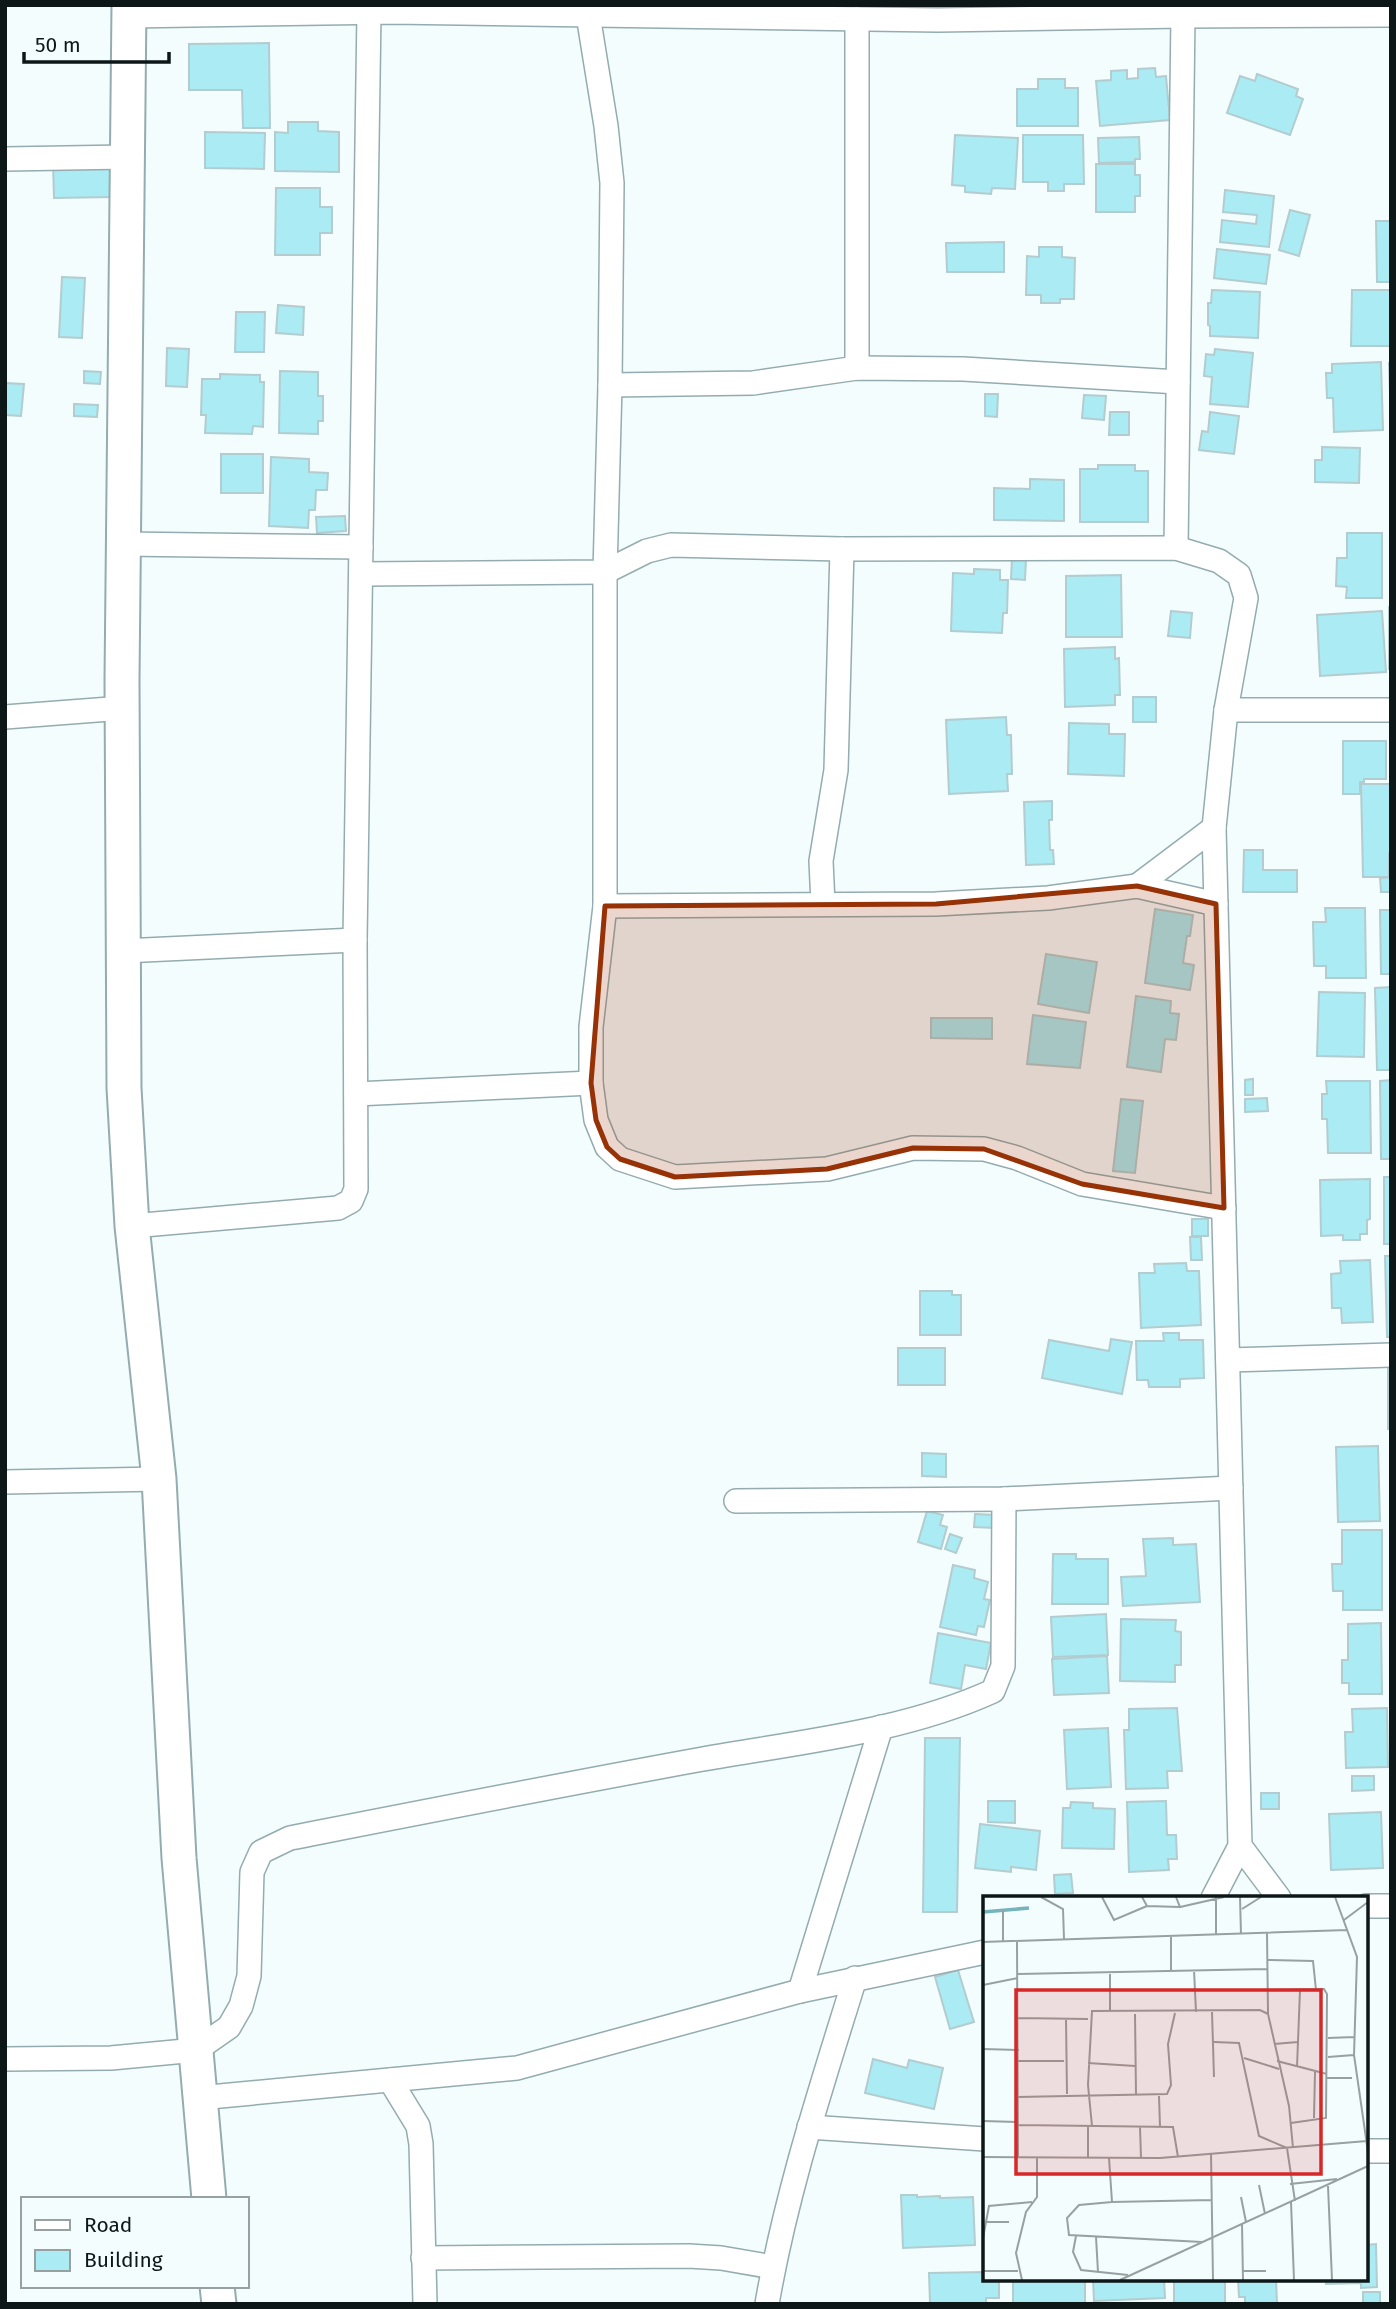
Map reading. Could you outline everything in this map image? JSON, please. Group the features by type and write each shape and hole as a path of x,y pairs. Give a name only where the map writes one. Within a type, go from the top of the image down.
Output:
{"street":[{"path":"209,2197 179,1858 159,1479 132,1226 124,1088 123,708 129,11 369,12 393,9 858,19 938,13 1391,15"},
{"path":"132,1226 338,1208 351,1201 356,1189 355,940 369,12"},
{"path":"588,15 606,126 612,183 605,572 605,906 592,1027 591,1083 596,1120 607,1147 620,1159 675,1177 827,1169 913,1148 984,1149 1017,1158 1082,1184 1224,1208"},
{"path":"1176,548 1182,16"},
{"path":"858,19 858,368"},
{"path":"5,159 127,157"},
{"path":"610,386 753,383 858,368 963,369 1178,382"},
{"path":"124,544 361,547"},
{"path":"362,574 605,572 647,551 671,545 842,549 1176,548 1219,561 1239,575 1246,598 1226,710 1214,828 1240,1846 1214,1896"},
{"path":"823,904 822,852 836,771 842,549"},
{"path":"5,718 123,708"},
{"path":"1226,710 1391,710"},
{"path":"1137,886 1214,828"},
{"path":"605,906 936,904 1030,899 1137,886 1216,904"},
{"path":"123,951 355,940"},
{"path":"356,1094 591,1083"},
{"path":"1228,1360 1391,1355"},
{"path":"5,1482 159,1479"},
{"path":"736,1501 1004,1499 1231,1488"},
{"path":"5,2060 111,2057 196,2050 229,2027 241,2006 249,1976 252,1871 261,1852 290,1838 524,1791 881,1727 970,1701 993,1691 1003,1666 1004,1499"},
{"path":"800,1991 881,1727"},
{"path":"1240,1846 1278,1896"},
{"path":"1368,1906 1391,1906"},
{"path":"199,2098 517,2068 800,1991 983,1952"},
{"path":"767,2304 773,2267 809,2127 855,1978"},
{"path":"390,2080 418,2126 421,2144 425,2304"},
{"path":"809,2127 983,2139"},
{"path":"1368,2151 1391,2151"},
{"path":"423,2258 689,2256 721,2258 773,2267"}],"highlighted area":[{"path":"1137,886 1216,904 1224,1208 1082,1184 984,1149 913,1148 827,1169 706,1177 675,1177 620,1159 607,1147 596,1120 591,1083 605,906 936,904"}],"building":[{"path":"269,43 270,128 243,128 242,90 189,90 189,44"},
{"path":"1155,68 1156,77 1166,76 1170,120 1100,126 1096,81 1111,80 1111,71 1127,70 1127,79 1138,78 1138,69"},
{"path":"1257,74 1298,89 1296,96 1303,99 1290,135 1227,113 1240,76 1255,81"},
{"path":"1038,79 1065,79 1065,88 1078,88 1078,126 1017,126 1017,89 1038,89"},
{"path":"288,122 318,122 318,131 339,132 339,172 275,171 275,132 288,133"},
{"path":"205,132 265,133 264,169 205,168"},
{"path":"955,135 1018,138 1015,189 992,188 991,194 965,192 965,186 952,185"},
{"path":"1023,135 1083,135 1084,184 1064,184 1064,191 1048,191 1048,182 1023,182"},
{"path":"1139,137 1140,159 1135,159 1135,162 1099,163 1098,138"},
{"path":"113,161 113,197 54,198 53,163"},
{"path":"1096,164 1135,164 1135,175 1140,175 1140,196 1135,196 1135,212 1096,212"},
{"path":"276,188 320,188 320,207 332,207 332,233 320,233 320,255 275,255"},
{"path":"1225,190 1274,196 1269,247 1220,242 1222,220 1256,224 1257,215 1223,212"},
{"path":"1290,210 1310,215 1299,256 1279,250"},
{"path":"1376,221 1391,221 1391,282 1377,282"},
{"path":"1004,242 1004,272 947,272 946,243"},
{"path":"1039,247 1062,247 1062,257 1075,258 1074,299 1060,299 1060,303 1041,303 1041,295 1026,295 1027,256 1039,257"},
{"path":"1217,249 1270,255 1266,284 1214,278"},
{"path":"62,277 85,278 82,338 59,337"},
{"path":"1212,290 1260,292 1258,338 1210,336 1208,303 1211,303"},
{"path":"1352,290 1391,290 1391,346 1351,346"},
{"path":"278,305 304,307 303,335 276,333"},
{"path":"236,312 265,312 264,352 235,352"},
{"path":"167,348 189,349 187,387 166,386"},
{"path":"1215,349 1253,353 1248,407 1210,404 1212,377 1204,376 1206,354 1214,355"},
{"path":"1381,362 1383,430 1334,432 1333,398 1327,398 1326,373 1332,373 1332,364"},
{"path":"1389,363 1391,363 1391,423"},
{"path":"84,371 101,372 100,384 84,383"},
{"path":"280,371 318,372 318,396 323,396 323,421 318,421 318,434 279,433"},
{"path":"220,374 260,375 260,382 264,382 263,427 253,426 252,434 205,433 206,415 201,415 202,379 220,379"},
{"path":"5,383 24,384 21,416 5,415"},
{"path":"985,394 998,394 997,417 985,416"},
{"path":"1084,395 1106,396 1104,420 1082,418"},
{"path":"74,404 98,405 97,417 74,416"},
{"path":"1110,412 1129,412 1129,435 1109,435"},
{"path":"1210,412 1239,416 1234,454 1199,450 1202,431 1208,432"},
{"path":"1322,447 1360,448 1359,483 1315,482 1315,460 1322,460"},
{"path":"221,454 263,454 263,493 221,493"},
{"path":"271,457 309,459 309,472 328,473 327,490 316,490 315,510 309,510 308,528 269,526"},
{"path":"1098,465 1135,465 1135,471 1148,471 1148,522 1080,522 1080,469 1098,469"},
{"path":"1030,479 1064,480 1064,521 994,520 994,488 1030,489"},
{"path":"345,516 346,531 317,533 316,517"},
{"path":"1347,533 1382,533 1382,598 1346,598 1347,587 1336,586 1337,558 1347,558"},
{"path":"1012,558 1026,559 1025,580 1011,579"},
{"path":"974,569 1000,570 1000,580 1008,580 1007,613 1003,613 1002,633 951,631 953,573 974,574"},
{"path":"1121,575 1122,637 1066,637 1066,576"},
{"path":"1391,607 1391,669 1389,669"},
{"path":"1171,611 1192,613 1190,638 1168,636"},
{"path":"1382,611 1386,672 1320,676 1317,615"},
{"path":"1115,647 1115,659 1119,658 1120,695 1115,695 1115,705 1065,707 1064,649"},
{"path":"1133,697 1156,697 1156,722 1133,722"},
{"path":"1006,717 1007,735 1011,735 1012,774 1007,774 1008,791 949,794 946,720"},
{"path":"1069,723 1109,724 1109,734 1125,734 1124,776 1068,774"},
{"path":"1343,741 1386,741 1386,779 1364,779 1364,782 1360,782 1360,794 1343,794"},
{"path":"1361,784 1390,784 1389,877 1363,877"},
{"path":"1052,801 1052,820 1049,820 1050,850 1053,850 1054,864 1026,865 1024,802"},
{"path":"1244,850 1263,850 1263,870 1297,870 1297,892 1243,892"},
{"path":"1391,877 1391,892 1381,892 1380,878"},
{"path":"1325,908 1365,908 1366,978 1326,978 1326,966 1314,966 1313,922 1326,922"},
{"path":"1155,909 1193,915 1183,963 1194,965 1190,990 1145,983"},
{"path":"1380,910 1391,910 1391,974 1381,974"},
{"path":"1046,954 1097,962 1089,1013 1038,1004"},
{"path":"1391,987 1391,1070 1377,1070 1375,988"},
{"path":"1319,992 1365,993 1364,1057 1317,1056"},
{"path":"1136,996 1171,1001 1170,1013 1179,1014 1176,1040 1165,1039 1161,1072 1127,1067"},
{"path":"1033,1015 1086,1022 1080,1068 1027,1064"},
{"path":"931,1018 992,1018 992,1039 931,1038"},
{"path":"1253,1079 1253,1095 1245,1095 1245,1080"},
{"path":"1391,1080 1391,1159 1381,1159 1380,1081"},
{"path":"1326,1081 1370,1081 1371,1153 1328,1153 1327,1119 1322,1119 1322,1094 1327,1094"},
{"path":"1267,1098 1268,1111 1245,1112 1245,1099"},
{"path":"1121,1099 1143,1101 1135,1173 1113,1171"},
{"path":"1384,1177 1391,1177 1391,1244 1384,1244"},
{"path":"1370,1179 1370,1219 1367,1220 1367,1234 1360,1234 1360,1240 1343,1240 1343,1235 1321,1236 1320,1180"},
{"path":"1192,1219 1208,1219 1208,1236 1192,1236"},
{"path":"1190,1237 1201,1237 1202,1260 1191,1260"},
{"path":"1385,1256 1391,1256 1391,1337 1387,1337"},
{"path":"1370,1260 1373,1322 1342,1323 1341,1308 1332,1308 1331,1274 1341,1273 1340,1261"},
{"path":"1186,1263 1187,1271 1199,1271 1201,1325 1141,1328 1139,1273 1155,1273 1154,1264"},
{"path":"920,1291 952,1291 952,1295 961,1295 961,1335 920,1335"},
{"path":"1163,1333 1179,1333 1179,1340 1203,1340 1204,1378 1180,1379 1180,1387 1149,1387 1148,1380 1137,1380 1136,1341 1164,1341"},
{"path":"1111,1339 1132,1342 1122,1394 1042,1378 1049,1340 1109,1351"},
{"path":"898,1348 945,1348 945,1385 898,1385"},
{"path":"1388,1361 1391,1361 1391,1429 1388,1429"},
{"path":"1378,1446 1380,1521 1338,1522 1336,1447"},
{"path":"922,1453 946,1454 946,1477 922,1476"},
{"path":"927,1511 943,1515 940,1525 947,1527 941,1549 918,1542"},
{"path":"975,1514 996,1515 995,1528 974,1527"},
{"path":"1342,1530 1382,1530 1382,1610 1343,1610 1343,1591 1333,1591 1332,1564 1342,1564"},
{"path":"950,1534 962,1538 956,1553 945,1549"},
{"path":"1173,1538 1173,1545 1196,1544 1200,1602 1123,1606 1121,1577 1146,1576 1143,1539"},
{"path":"1053,1554 1076,1554 1076,1559 1108,1559 1108,1604 1052,1604"},
{"path":"953,1565 975,1570 974,1578 988,1582 984,1599 990,1600 984,1627 978,1626 976,1635 940,1627"},
{"path":"1106,1614 1108,1655 1053,1657 1051,1617"},
{"path":"1121,1619 1176,1620 1175,1631 1181,1632 1181,1665 1175,1665 1175,1682 1120,1681"},
{"path":"1381,1623 1382,1694 1349,1694 1349,1683 1342,1683 1342,1660 1348,1660 1348,1624"},
{"path":"938,1633 991,1643 986,1669 965,1665 961,1689 930,1683"},
{"path":"1107,1656 1109,1693 1054,1695 1052,1659"},
{"path":"1177,1708 1182,1771 1167,1771 1168,1788 1126,1789 1124,1730 1129,1730 1129,1709"},
{"path":"1387,1708 1388,1767 1346,1768 1345,1732 1353,1732 1352,1709"},
{"path":"1108,1728 1111,1787 1067,1789 1064,1730"},
{"path":"925,1738 960,1738 957,1912 923,1912"},
{"path":"1352,1776 1374,1776 1374,1790 1352,1791"},
{"path":"1261,1793 1279,1793 1279,1809 1261,1809"},
{"path":"988,1801 1015,1801 1015,1823 988,1822"},
{"path":"1166,1801 1167,1835 1176,1835 1177,1859 1168,1859 1169,1870 1129,1872 1127,1802"},
{"path":"1071,1802 1093,1803 1093,1808 1115,1809 1114,1849 1062,1848 1063,1808 1070,1808"},
{"path":"1381,1812 1383,1868 1331,1870 1329,1814"},
{"path":"980,1824 1040,1831 1036,1870 1011,1867 1011,1872 975,1868"},
{"path":"1071,1874 1073,1893 1055,1894 1054,1875"},
{"path":"958,1970 974,2022 950,2029 935,1977"},
{"path":"873,2059 907,2068 909,2060 943,2068 934,2109 865,2093"},
{"path":"901,2195 973,2197 975,2245 903,2248"},
{"path":"1376,2244 1377,2287 1361,2288 1361,2283 1326,2284 1326,2281 1368,2281 1368,2245"},
{"path":"983,2272 983,2281 999,2281 999,2298 986,2298 986,2304 930,2304 929,2273"},
{"path":"1013,2281 1085,2281 1085,2304 1013,2304"},
{"path":"1093,2281 1164,2281 1165,2298 1094,2301"},
{"path":"1174,2281 1225,2281 1225,2304 1174,2304"},
{"path":"1238,2281 1276,2281 1277,2304 1245,2304 1245,2297 1239,2297"},
{"path":"1363,2292 1380,2292 1380,2304 1363,2304"}]}
